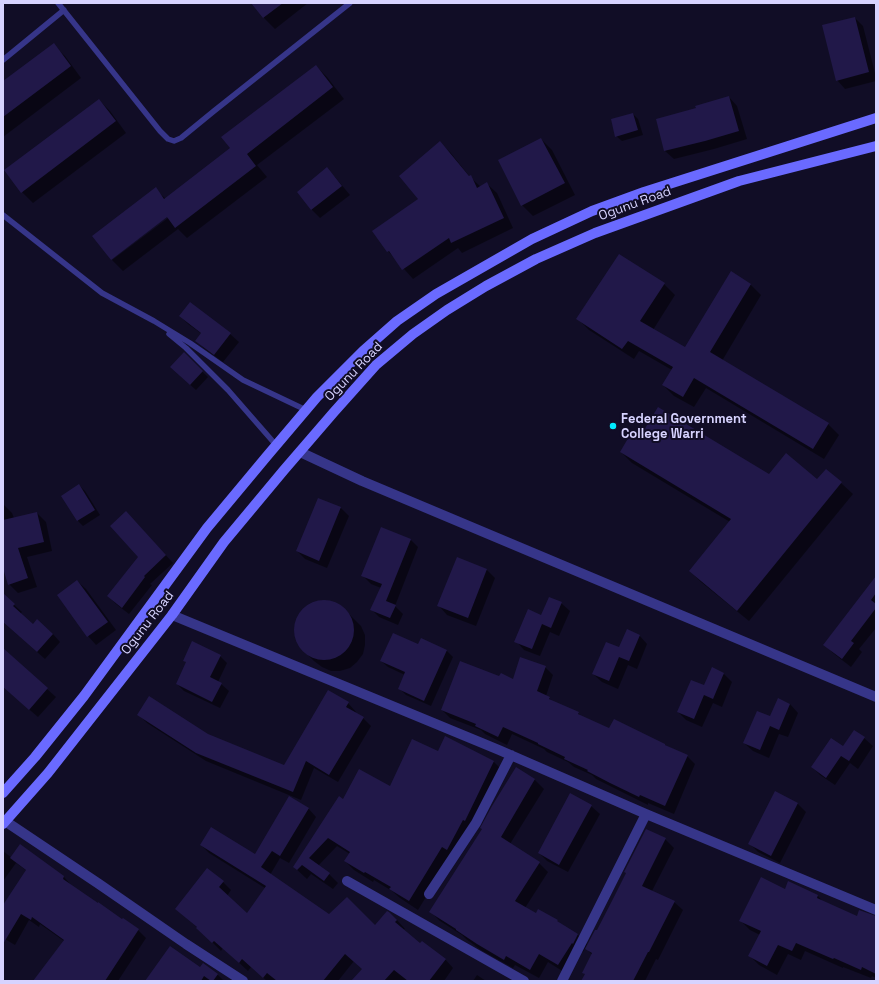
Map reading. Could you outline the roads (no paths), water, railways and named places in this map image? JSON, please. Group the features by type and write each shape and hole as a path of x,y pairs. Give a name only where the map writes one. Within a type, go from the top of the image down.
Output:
{"main road":[{"name":"Ogunu Road","path":"3,793 35,757 84,696 207,528 276,445 317,397 363,351 397,320 436,294 532,239 592,211 644,192 876,118"},
{"name":"Ogunu Road","path":"4,823 48,773 172,615 224,542 284,470 376,365 413,334 447,310 486,286 536,260 595,233 739,181 876,146"}],"street":[{"path":"300,452 362,481 876,697"},
{"path":"172,615 511,755 646,814 876,910"},
{"path":"428,894 476,823 511,755"},
{"path":"562,981 646,814"},
{"path":"4,823 99,884 243,981"},
{"path":"348,881 524,981"}],"lane":[{"path":"58,3 160,132 168,139 174,140 181,138 350,3"},
{"path":"3,60 64,10"},
{"path":"3,214 102,293 154,321 190,343 243,380 306,410"},
{"path":"154,321 186,348 228,390 276,445"}],"place":[{"name":"Federal Government College Warri","path":"613,426"}]}
